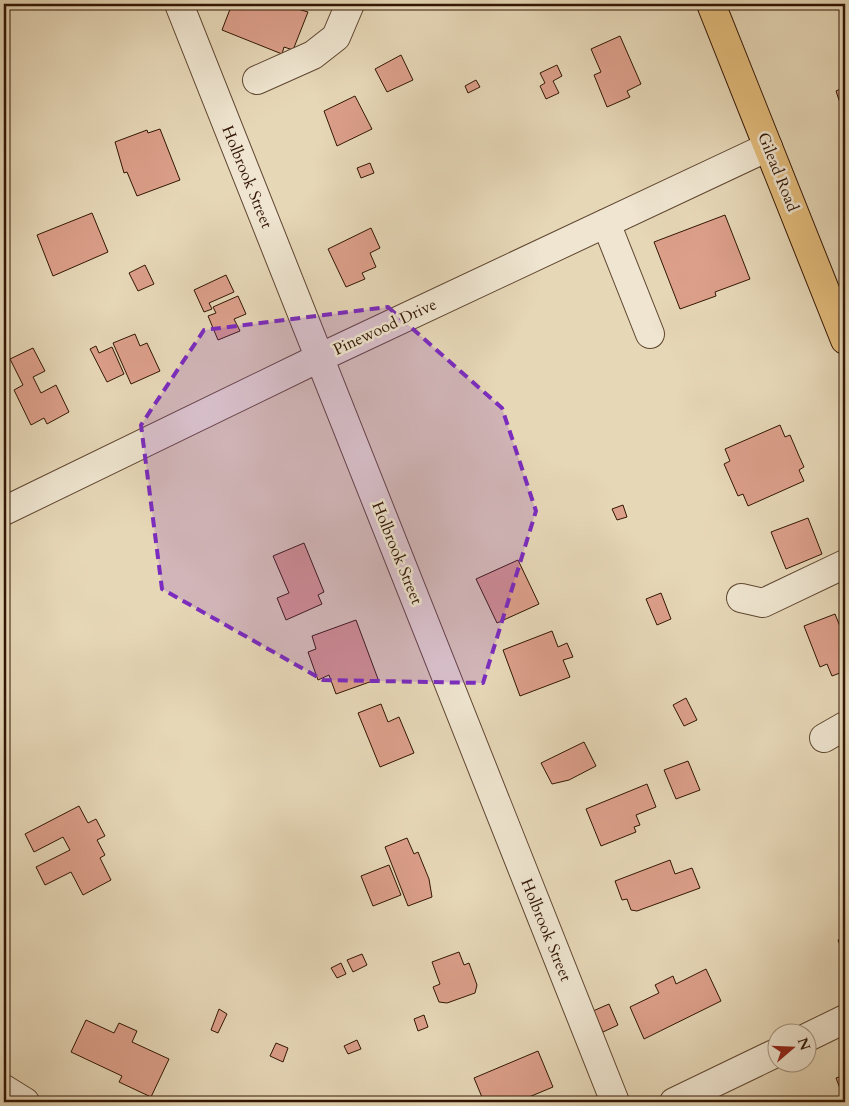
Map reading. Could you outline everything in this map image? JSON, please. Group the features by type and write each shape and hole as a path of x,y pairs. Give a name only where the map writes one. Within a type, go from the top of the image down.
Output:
{"main road":[{"name":"Gilead Road","path":"711,4 844,333"}],"street":[{"name":"Holbrook Street","path":"179,4 615,1102"},
{"path":"257,80 313,55 336,37 350,4"},
{"name":"Pinewood Drive","path":"4,512 319,358 768,147"},
{"path":"606,223 650,334"},
{"path":"741,598 763,603 845,564"},
{"path":"816,1033 845,1019"},
{"path":"674,1102 766,1058"},
{"path":"4,1089 25,1102"}],"highlighted area":[{"path":"388,307 502,408 536,511 483,683 323,680 162,589 141,425 204,330"}],"building":[{"path":"232,4 300,4 298,9 308,12 293,50 284,47 282,54 222,30"},
{"path":"620,36 641,84 627,91 630,97 607,107 594,75 601,72 591,49"},
{"path":"401,55 413,80 387,92 375,69"},
{"path":"557,65 562,76 553,81 559,93 546,99 540,86 545,83 540,73"},
{"path":"476,80 480,87 468,93 465,86"},
{"path":"845,87 845,118 836,91"},
{"path":"355,96 372,129 337,146 324,111"},
{"path":"160,129 180,180 137,196 127,172 124,173 115,142 147,130 148,133"},
{"path":"370,163 374,173 361,178 357,168"},
{"path":"92,213 108,252 53,276 37,235"},
{"path":"725,215 750,279 715,292 716,296 680,309 654,242"},
{"path":"371,228 380,248 370,253 376,267 362,273 365,279 346,287 328,249"},
{"path":"145,265 154,284 138,291 129,273"},
{"path":"226,275 234,292 209,303 212,309 204,312 194,290"},
{"path":"238,296 246,314 234,319 240,331 218,340 208,316 216,313 213,307"},
{"path":"135,334 140,346 147,343 160,371 131,384 113,343"},
{"path":"96,346 99,353 112,347 124,374 107,382 90,349"},
{"path":"33,348 45,371 33,377 41,393 56,385 69,412 47,424 44,418 31,425 14,390 23,385 10,359"},
{"path":"780,425 785,437 790,435 804,467 799,470 804,481 748,506 743,494 738,496 724,464 730,461 725,449"},
{"path":"623,505 627,517 617,520 612,509"},
{"path":"808,518 822,554 786,569 771,532"},
{"path":"304,543 324,592 318,595 322,604 286,620 277,598 289,593 273,556"},
{"path":"518,560 539,604 497,623 476,579"},
{"path":"661,593 671,619 657,625 646,599"},
{"path":"835,614 845,639 845,671 832,676 827,664 820,667 804,626"},
{"path":"356,620 378,679 336,694 329,675 318,680 308,652 316,649 312,636"},
{"path":"552,631 558,647 567,643 573,657 563,660 570,677 520,696 503,650"},
{"path":"686,698 697,720 684,726 673,705"},
{"path":"381,704 388,722 399,717 414,753 380,767 358,713"},
{"path":"584,742 596,766 569,780 552,784 541,763"},
{"path":"688,761 700,790 676,799 664,770"},
{"path":"647,784 656,807 636,815 640,825 634,827 636,832 601,846 586,809"},
{"path":"79,806 88,823 96,819 105,836 97,840 105,855 100,858 111,880 83,895 71,872 45,885 36,867 70,850 63,837 34,852 25,834"},
{"path":"407,838 414,854 418,852 429,879 432,897 408,906 385,847"},
{"path":"670,860 675,874 692,868 700,888 637,911 631,910 627,899 622,900 615,881"},
{"path":"389,865 401,895 373,906 361,876"},
{"path":"845,937 845,958 838,940"},
{"path":"459,952 464,965 469,963 477,985 475,993 447,1003 439,1002 433,987 440,984 432,962"},
{"path":"362,954 367,965 353,972 347,960"},
{"path":"341,963 346,974 337,978 331,968"},
{"path":"706,969 721,1001 644,1039 630,1007 659,993 655,985 673,976 676,984"},
{"path":"609,1004 618,1025 603,1032 593,1011"},
{"path":"219,1009 227,1014 218,1033 211,1030"},
{"path":"424,1015 428,1027 418,1031 414,1019"},
{"path":"86,1020 114,1033 119,1023 137,1031 132,1042 169,1059 151,1097 119,1082 122,1076 71,1052"},
{"path":"357,1040 361,1049 348,1054 344,1046"},
{"path":"276,1043 288,1048 283,1062 270,1056"},
{"path":"538,1051 553,1087 517,1102 484,1102 474,1078"},
{"path":"845,1075 845,1102 836,1078"}]}
